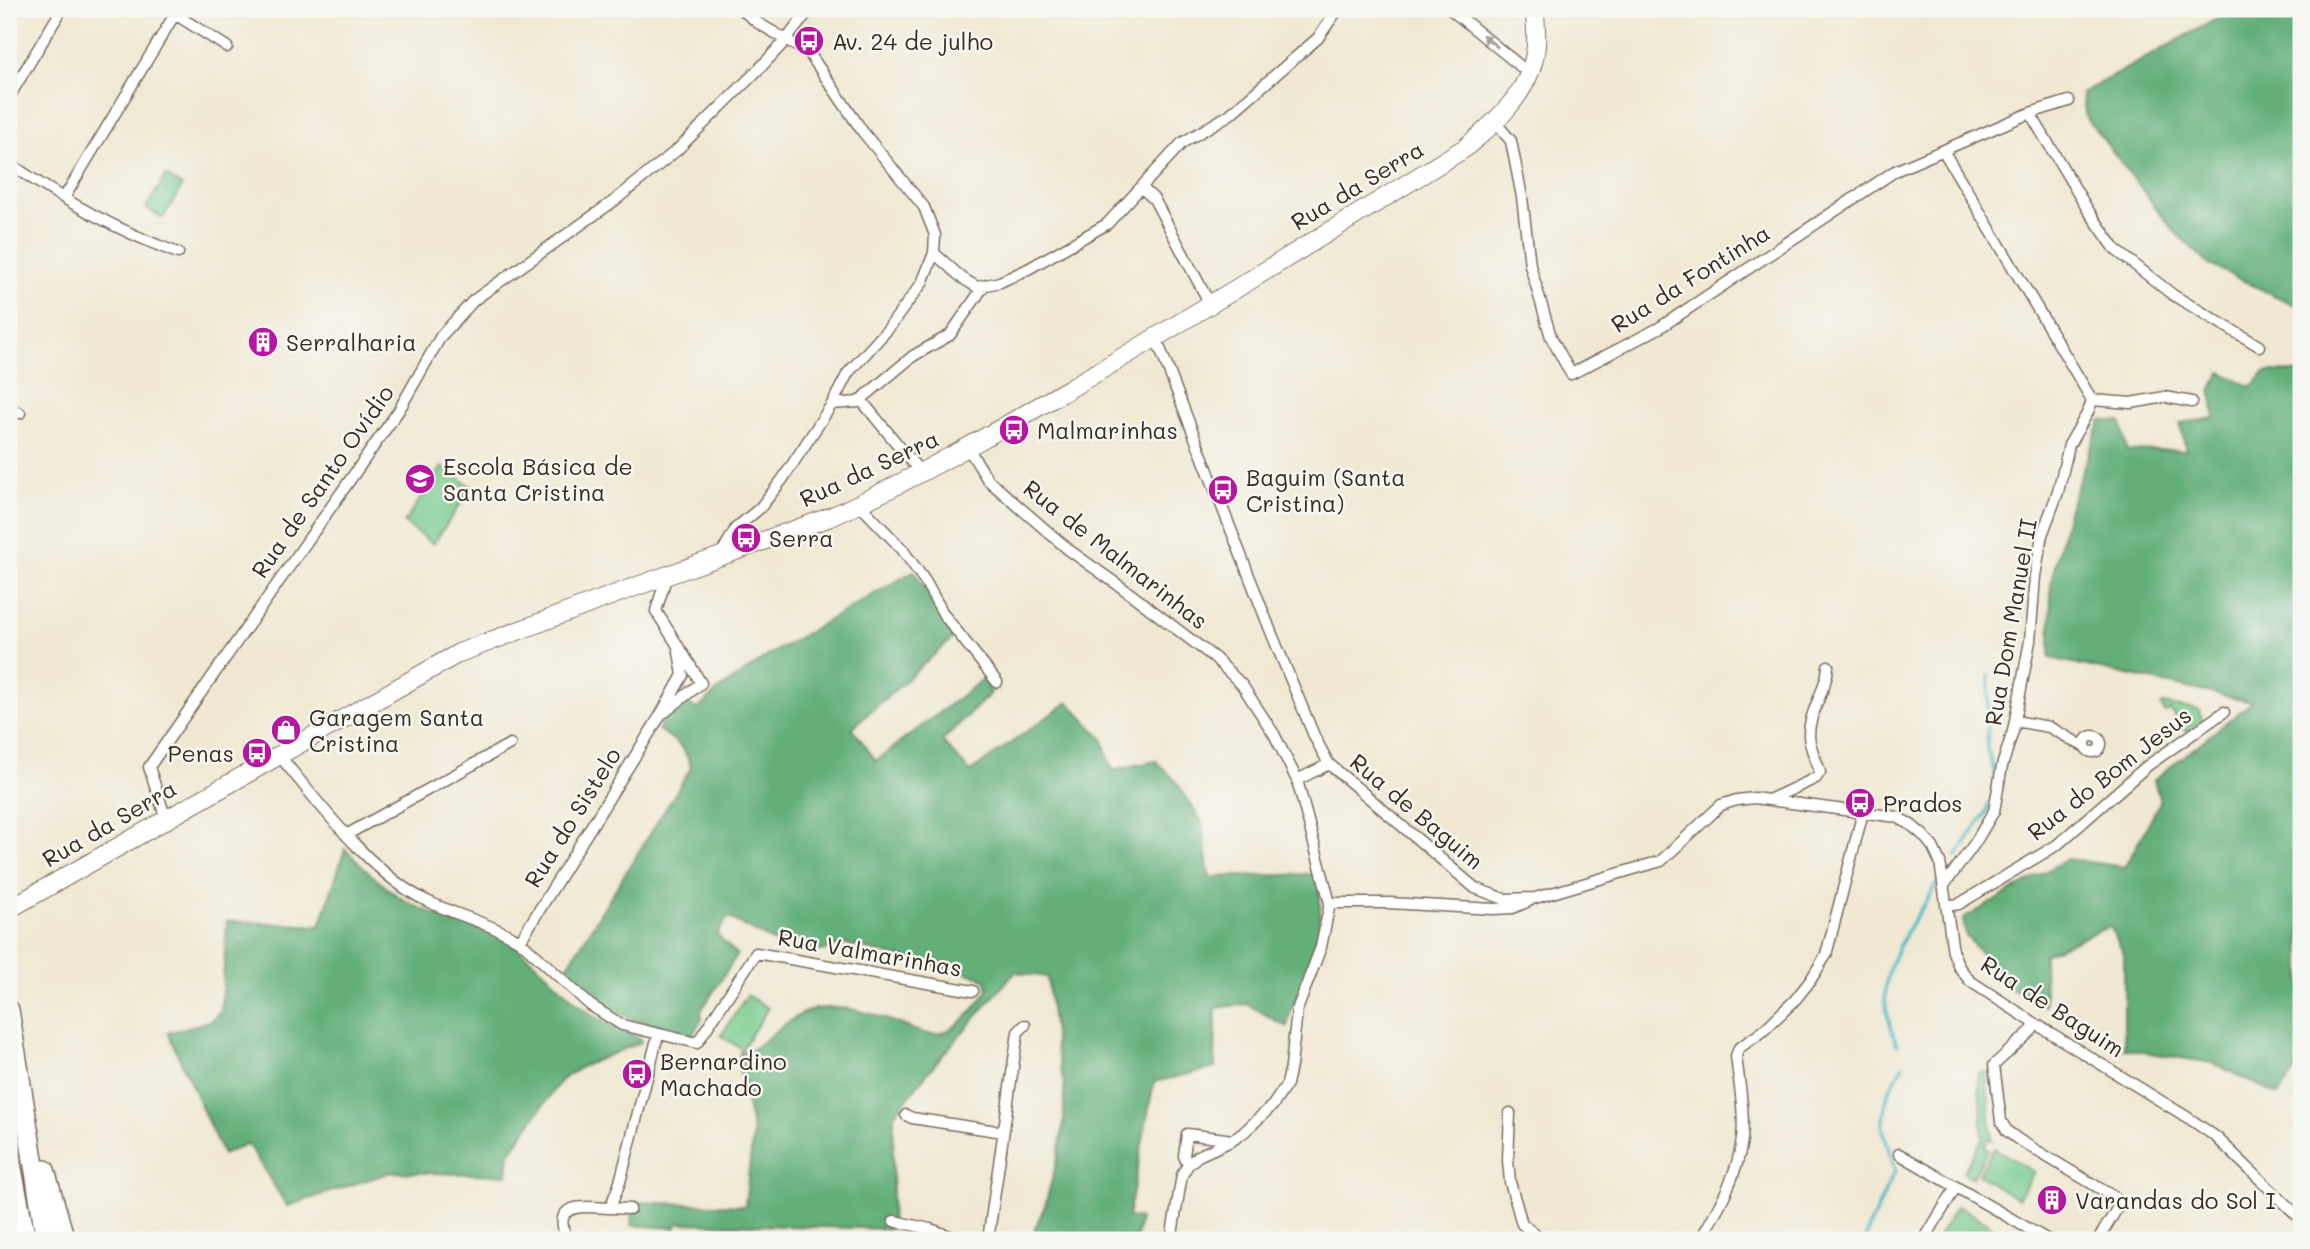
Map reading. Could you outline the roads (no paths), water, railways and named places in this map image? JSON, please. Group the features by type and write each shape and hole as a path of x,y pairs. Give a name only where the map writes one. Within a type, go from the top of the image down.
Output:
{"highway":[{"path":"9,1010 47,1240"},
{"path":"25,1098 65,1240"},
{"path":"9,1154 26,1240"}],"main road":[{"name":"Rua da Serra","path":"13,907 459,653 833,516 968,448 1156,338 1465,148 1496,123 1531,74 1536,50 1535,9"}],"street":[{"path":"9,97 62,9"},
{"path":"720,556 736,528 760,508 782,480 832,404 848,373 888,329 922,283 934,253 935,236 924,207 863,132 809,53 758,23 741,9"},
{"name":"Rua de Santo Ovídio","path":"166,819 149,767 399,410 441,336 474,300 614,201 677,150 786,40 810,9"},
{"path":"934,253 962,278 977,287 984,286 1028,269 1107,224 1182,143 1229,115 1318,38 1338,9"},
{"path":"1450,9 1531,74"},
{"path":"64,198 171,11 227,47"},
{"name":"Rua da Fontinha","path":"1496,123 1511,141 1522,197 1530,265 1551,337 1571,374 1659,328 1895,171 2030,113 2069,101"},
{"path":"2030,113 2088,210 2116,250 2173,295 2259,346"},
{"path":"1944,152 2092,400 2131,403 2165,397 2192,402"},
{"path":"9,163 64,198 137,238 178,253"},
{"path":"1142,188 1154,199 1210,304"},
{"path":"832,404 858,402 913,356 950,335 984,286"},
{"name":"Rua de Baguim","path":"1156,338 1271,632 1315,738 1329,764 1475,888 1504,899 1535,898 1661,861 1721,805 1737,800 1754,798 1897,817 1923,835 1940,862 1953,952 1959,967 1970,981 2216,1137 2301,1219"},
{"path":"861,400 921,473"},
{"name":"Rua Dom Manuel II","path":"1945,884 1975,844 1994,811 2031,641 2035,576 2042,535 2058,492 2069,444 2092,400"},
{"name":"Rua de Malmarinhas","path":"968,448 988,480 1069,551 1216,659 1242,685 1259,710 1297,780 1330,903"},
{"path":"859,504 902,549 925,581 944,615 997,682"},
{"name":"Rua do Sistelo","path":"660,716 701,683 656,611 667,575"},
{"name":"Rua do Sistelo","path":"520,941 683,675 678,646"},
{"path":"1769,800 1806,784 1820,772 1809,738 1810,721 1827,679 1828,666"},
{"name":"Rua do Bom Jesus","path":"1947,906 1959,904 2057,845 2147,766 2224,712"},
{"path":"2015,721 2049,727 2085,747"},
{"path":"346,835 510,744"},
{"path":"279,755 346,835 393,878 425,901 507,933 520,941 590,1006 622,1025 658,1035 620,1182 610,1208"},
{"path":"1297,780 1329,764"},
{"path":"1700,1240 1719,1206 1736,1165 1742,1138 1736,1056 1739,1048 1762,1032 1795,1000 1826,955 1863,813"},
{"path":"1171,1240 1182,1175 1188,1165 1198,1156 1233,1140 1273,1105 1287,1084 1297,1010 1321,947 1330,903 1513,908 1535,898"},
{"name":"Rua Valmarinhas","path":"658,1035 697,1044 756,953 973,991"},
{"path":"2036,1024 1996,1062 1994,1068 2003,1126 2019,1140 2116,1198 2118,1207 2100,1239"},
{"path":"988,1240 1018,1032 1025,1025"},
{"path":"1510,1113 1510,1182 1522,1224 1542,1240"},
{"path":"906,1115 1003,1132"},
{"path":"1188,1165 1184,1156 1187,1135 1233,1140"},
{"path":"1899,1154 2048,1240"},
{"path":"1924,1240 1956,1186"},
{"path":"566,1240 562,1221 571,1209 630,1209"},
{"path":"894,1221 930,1229 961,1240"}],"waterway":[{"path":"1989,676 1987,749 1995,774 1993,788"},
{"path":"1956,857 1985,814 1991,800"},
{"path":"1897,1045 1886,1009 1886,981 1896,951 1938,883"},
{"path":"1865,1240 1895,1170 1882,1126 1888,1093 1903,1065"}],"place":[{"name":"Av. 24 de julho","path":"809,41"},
{"name":"Serralharia","path":"263,342"},
{"name":"Malmarinhas","path":"1014,430"},
{"name":"Escola Básica de Santa Cristina","path":"420,479"},
{"name":"Baguim (Santa Cristina)","path":"1223,490"},
{"name":"Serra","path":"746,538"},
{"name":"Garagem Santa Cristina","path":"286,730"},
{"name":"Penas","path":"257,753"},
{"name":"Prados","path":"1860,803"},
{"name":"Bernardino Machado","path":"637,1074"},
{"name":"Varandas do Sol I","path":"2052,1200"}]}
